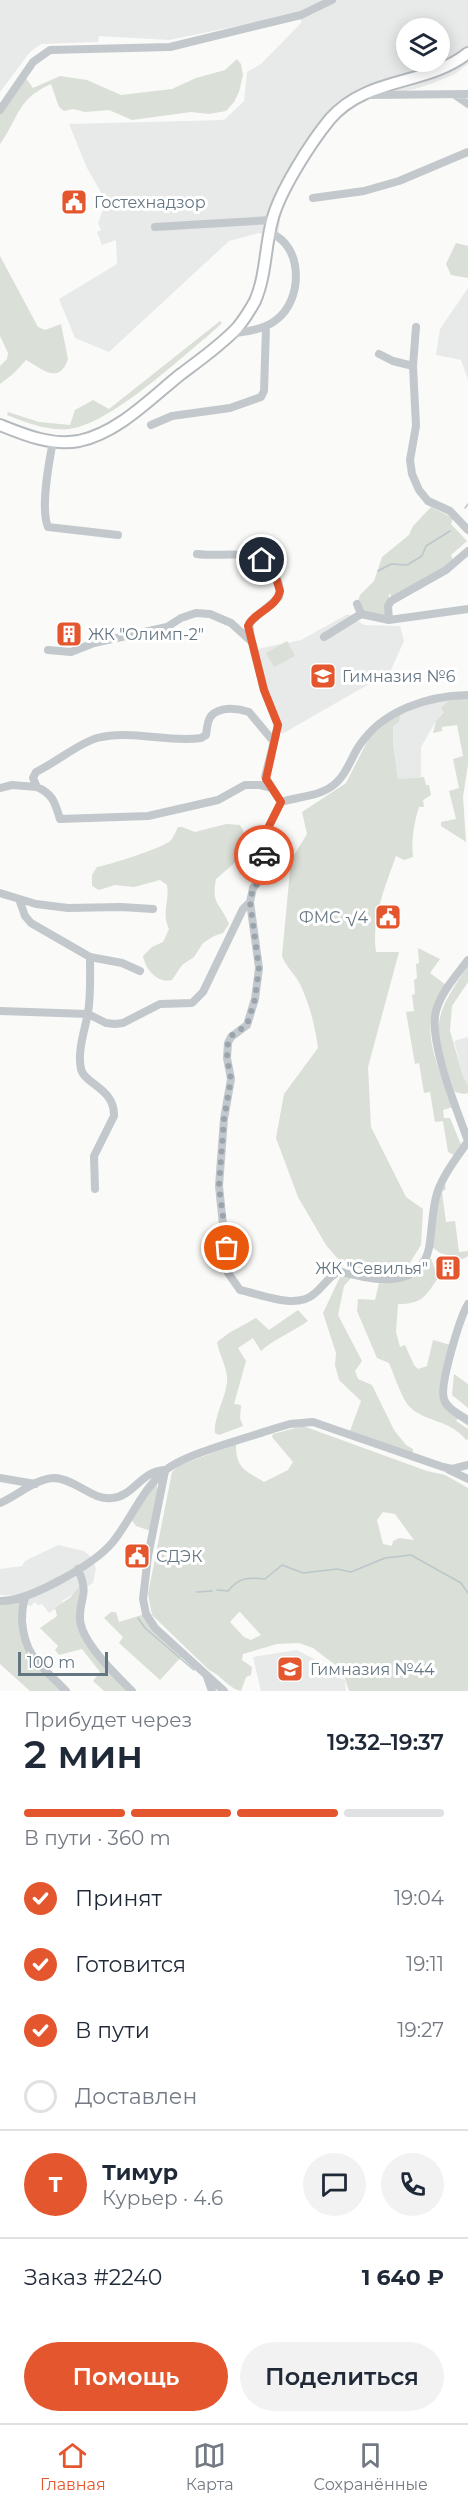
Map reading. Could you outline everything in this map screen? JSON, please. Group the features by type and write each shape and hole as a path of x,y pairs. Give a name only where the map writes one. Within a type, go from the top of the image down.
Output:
{"main road":[{"path":"0,425 26,435 53,441 67,442 91,438 114,426 231,334 240,326 254,301 265,264 272,220 288,184 330,119 341,108 360,96 398,80 441,69 468,53"}],"street":[{"path":"0,110 40,55 61,49 170,46 301,15 332,0"},
{"path":"360,96 385,93 468,94"},
{"path":"455,95 468,104"},
{"path":"313,198 364,191 399,181 468,152"},
{"path":"155,227 272,220"},
{"path":"231,334 266,327 277,320 295,295 296,280 292,260 284,242 270,233"},
{"path":"151,425 172,416 230,408 261,397 264,391 266,327"},
{"path":"416,327 413,366 416,426 410,460 414,483 428,501 450,511 468,530"},
{"path":"379,354 393,361 413,366"},
{"path":"53,441 47,482 48,527 106,536 118,535"},
{"path":"390,620 388,606 391,601 446,570 468,551"},
{"path":"197,554 251,555 262,560 280,585 279,597 249,623 264,690 278,725 266,777 281,802"},
{"path":"357,603 358,611 362,614 390,620 468,609"},
{"path":"48,650 71,652 94,643 167,627 181,618 196,613 210,614 231,623 252,642"},
{"path":"324,638 362,614"},
{"path":"468,695 456,695 414,704 391,715 367,735 338,782 314,794 281,802 268,828 260,880 253,888 250,902 252,930 258,958 258,978 247,1025 231,1036 228,1043 227,1058 231,1079 224,1119 219,1186 228,1273 240,1290 299,1301 315,1294 327,1278 339,1271 370,1280 389,1281 408,1275 422,1264 428,1250 436,1197 443,1179 468,1141 439,1054 434,1028 435,1012 443,994 468,960"},
{"path":"37,787 33,778 36,772 91,740 119,735 201,738 206,735 209,718 219,711 232,709 249,712 274,742"},
{"path":"0,788 12,785 37,787 50,793 55,800 60,819 78,820 158,814 218,800 239,787 250,784 272,788"},
{"path":"0,893 68,908 153,909"},
{"path":"19,899 25,916 31,923 90,957 122,963 140,971"},
{"path":"0,1011 88,1014 115,1024 131,1019 160,1004 187,1003 197,1000 243,909 250,902"},
{"path":"90,957 88,1014 81,1071 102,1089 111,1104 114,1116 94,1156 95,1189"},
{"path":"468,1304 458,1328 442,1390 446,1404 468,1420"},
{"path":"0,1503 35,1484 57,1478 104,1498 115,1498 127,1493 148,1474 165,1470 187,1459 273,1429 306,1422 325,1425 405,1456 443,1467 452,1469 468,1465"},
{"path":"443,1467 468,1479"},
{"path":"0,1601 25,1598 95,1558 112,1542 152,1484 165,1470"},
{"path":"165,1470 148,1556 143,1599 146,1614 155,1628 224,1691"},
{"path":"0,1478 35,1484"},
{"path":"78,1569 84,1586 80,1617 86,1636 132,1691"},
{"path":"25,1598 22,1612 25,1646 30,1655 66,1691"},
{"path":"206,1673 212,1691"}],"shaded area":[{"path":"0,0 468,0 468,64 455,74 433,83 415,89 365,98 345,109 283,196 278,236 259,233 229,241 109,352 75,338 59,299 117,264 116,240 102,245 97,232 101,230 98,223 106,201 87,168 69,124 224,120 244,101 247,72 261,64 302,22 297,14 169,40 99,36 98,42 41,44 30,52 0,92"},
{"path":"237,59 241,64 243,75 239,92 226,111 209,114 191,112 132,120 109,110 64,111 59,107 51,84 31,96 25,103 0,144 0,114 25,77 33,88 60,76 87,80 121,95 172,89 196,78 225,70"},
{"path":"456,243 468,246 468,278 451,275 446,264"},
{"path":"0,256 38,327 45,330 61,324 68,359 60,372 49,373 26,360 0,384 0,366 7,359 8,353 0,336"},
{"path":"468,288 468,380 461,360 436,355 440,329"},
{"path":"220,321 222,323 162,375 123,404 85,425 69,429 45,428 7,415 8,412 39,422 70,425 75,410 93,400 109,409"},
{"path":"431,507 453,518 451,524 467,541 451,555 455,564 394,600 389,593 389,620 367,616 357,604 360,595 374,581 382,557 409,535 413,526"},
{"name":"Гимназия №6","path":"348,614 364,625 400,626 404,641 390,672 282,734 263,679 257,649 301,640"},
{"path":"287,641 295,656 274,667 266,653"},
{"path":"468,696 468,764 463,797 466,842 441,826 441,822 456,819 449,791 459,788 453,759 463,756 457,725 442,727 442,731 433,733 436,721 444,712 441,708 449,700"},
{"path":"445,697 450,705 436,721 421,747 421,777 398,779 393,727 399,722 401,711"},
{"path":"401,711 399,722 393,727 398,779 424,777 431,795 423,800 424,807 419,807 417,813 414,825 413,857 404,860 396,856 377,915 376,952 399,952 368,1067 371,1127 406,1197 423,1209 421,1245 408,1266 371,1273 337,1258 326,1245 298,1197 276,1138 284,1094 318,1048 307,1000 300,984 282,956 291,860 307,834 302,812 346,783 369,738"},
{"path":"226,824 240,825 245,842 245,854 216,879 216,899 229,924 223,933 203,943 194,957 182,965 172,980 157,978 149,970 143,956 152,947 163,942 169,929 166,918 167,885 160,880 134,887 115,885 99,890 92,886 92,875 97,867 167,843 172,839 178,827 195,832"},
{"path":"418,948 440,959 430,973 446,985 433,1010 430,1025 436,1061 453,1107 443,1110 444,1118 450,1118 462,1147 456,1156 448,1152 443,1121 435,1122 430,1092 424,1093 419,1063 415,1064 406,1012 414,1011 412,995 415,994 416,964 419,963"},
{"path":"468,966 468,982 452,1006 450,1031 468,1086 468,1093 464,1094 455,1092 442,1054 439,1026 446,1000"},
{"path":"468,1037 468,1086 463,1076 454,1041"},
{"path":"444,1179 446,1189 442,1192 446,1222 455,1221 459,1252 468,1251 468,1256 463,1259 440,1253 432,1247 437,1197"},
{"path":"431,1258 438,1278 430,1290 418,1301 398,1304 396,1332 400,1347 405,1345 418,1369 427,1366 433,1340 451,1345 440,1394 468,1423 468,1426 458,1419 456,1421 468,1429 466,1440 452,1428 422,1415 409,1406 400,1391 389,1363 377,1358 357,1311 358,1299 375,1300 379,1283 394,1282 408,1277"},
{"path":"341,1275 352,1277 344,1286 338,1315 362,1361 355,1371 358,1379 372,1385 394,1430 406,1445 413,1449 413,1455 350,1431 361,1401 339,1380 335,1365 336,1353 323,1313"},
{"path":"298,1310 308,1321 261,1351 253,1338 238,1348 246,1361 234,1404 241,1405 240,1418 243,1426 219,1435 215,1433 216,1420 227,1382 217,1342 256,1318 269,1330"},
{"path":"454,1374 468,1384 468,1408 452,1395"},
{"path":"303,1426 427,1471 445,1475 468,1488 468,1691 349,1691 342,1670 313,1648 299,1643 277,1644 243,1654 242,1660 252,1667 251,1675 246,1677 241,1691 233,1688 209,1670 152,1615 148,1594 172,1472 178,1466 236,1444 240,1464 264,1482 288,1470 293,1462 272,1437 273,1434","holes":["383,1512 395,1514 414,1540 399,1538 393,1541 392,1546 383,1544 377,1520","240,1612 261,1635 251,1640 244,1637 230,1622"]},
{"path":"156,1482 158,1490 151,1531 136,1526 131,1519"},
{"path":"58,1545 84,1551 91,1557 96,1568 93,1583 62,1601 63,1604 49,1613 42,1604 38,1605 35,1602 31,1606 27,1605 25,1596 0,1595 0,1569 22,1566 25,1561"},
{"path":"80,1585 78,1624 129,1691 104,1691 93,1681 100,1672 82,1649 59,1655 55,1650 58,1646 40,1628 57,1616 55,1608 71,1597"},
{"path":"22,1600 23,1643 27,1652 40,1669 63,1691 30,1691 0,1664 0,1604"},
{"path":"111,1612 116,1612 119,1622 145,1614 184,1654 160,1680 119,1643 123,1637 104,1618"},
{"name":"Гимназия №44","path":"297,1650 325,1665 325,1672 345,1680 346,1691 261,1691 253,1657"}],"waterway":[{"path":"465,508 468,504"},
{"path":"378,571 391,564 407,565 422,556 426,546 450,531"},
{"path":"217,1590 228,1591 236,1583 245,1579 265,1579 282,1565 303,1573 337,1569 351,1572 385,1558 411,1555 461,1583 468,1593"},
{"path":"197,1592 212,1591"},
{"path":"138,1618 145,1628 174,1653"},
{"path":"175,1654 194,1670"}],"way so far":[{"path":"227,1248 219,1186 224,1119 231,1079 227,1058 228,1043 231,1036 247,1025 255,999 259,968 252,930 250,902 253,888 260,880 264,855"}],"place":[{"name":"Гостехнадзор","path":"74,202"},
{"name":"ЖК \"Олимп-2\"","path":"69,634"},
{"name":"Гимназия №6","path":"323,676"},
{"name":"ФМС √4","path":"388,917"},
{"name":"ЖК \"Севилья\"","path":"448,1268"},
{"name":"СДЭК","path":"137,1556"},
{"name":"Гимназия №44","path":"290,1669"}],"route":[{"path":"262,560 269,566 280,585 276,602 251,621 248,626 264,690 278,725 266,779 281,802 268,828 264,855"}]}
